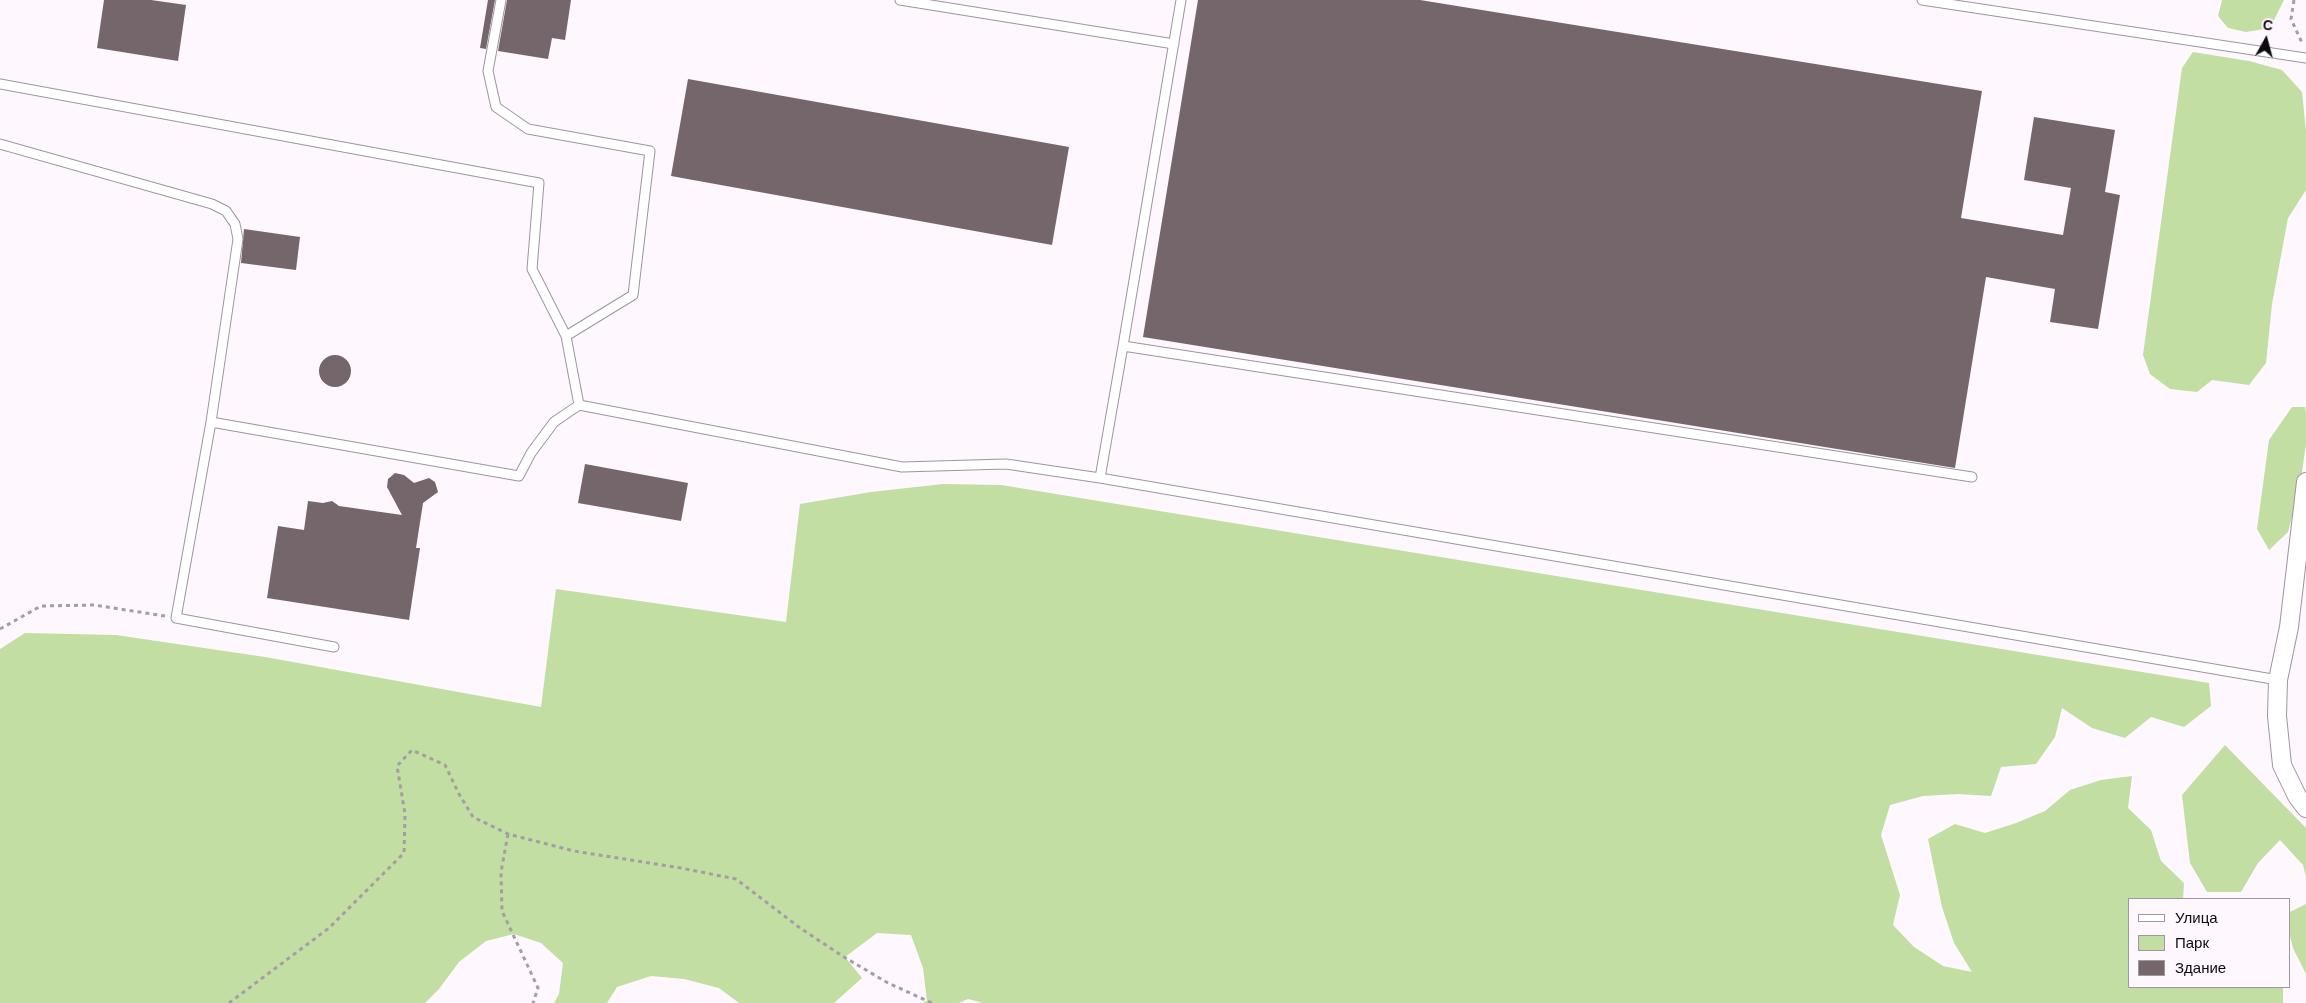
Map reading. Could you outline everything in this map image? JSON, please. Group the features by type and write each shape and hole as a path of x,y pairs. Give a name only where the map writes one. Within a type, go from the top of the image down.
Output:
{"street":[{"path":"2306,482 2289,627 2278,680 2277,716 2282,765 2306,808"}],"lane":[{"path":"501,0 488,71 496,107 528,128 650,151 634,295 566,336"},
{"path":"900,0 1174,44"},
{"path":"1100,478 1181,0"},
{"path":"1922,0 2306,58"},
{"path":"0,84 539,184 532,269 566,336 578,405"},
{"path":"0,144 212,204 226,211 234,224 238,240 211,422 176,618 334,647"},
{"path":"1122,346 1972,476"},
{"path":"211,422 519,476 531,453 554,422 578,405 902,467 1006,464 1100,478 2278,680"}],"path":[{"path":"2294,0 2292,19 2306,52"},
{"path":"0,629 42,606 94,605 176,618"},
{"path":"229,1003 329,928 404,853 405,814 397,766 412,750 445,765 473,817 508,834 574,852 681,868 736,879 800,928 844,958 888,983 932,1003"},
{"path":"508,834 501,872 502,911 538,988 533,1003"}],"green space":[{"path":"2222,0 2284,0 2270,28 2246,32 2228,28 2218,16"},
{"path":"2193,52 2249,61 2282,70 2302,92 2306,131 2306,190 2288,218 2272,304 2266,363 2249,385 2212,380 2197,392 2170,389 2150,374 2143,355 2182,68"},
{"path":"2292,407 2305,407 2306,414 2306,444 2300,486 2288,532 2269,550 2257,529 2269,440"},
{"path":"943,484 1001,485 2209,683 2211,706 2184,727 2151,717 2125,738 2092,728 2062,708 2055,737 2036,764 2001,767 1991,796 1958,794 1923,796 1890,805 1881,835 1900,895 1893,925 1914,947 1943,966 1972,972 1954,943 1942,907 1928,839 1955,824 1985,833 2045,811 2070,790 2101,780 2132,776 2128,808 2151,830 2161,861 2184,883 2183,898 2128,898 2128,988 2283,988 2283,1003 983,1003 968,999 959,1003 922,1003 927,1001 923,968 911,935 877,933 845,957 862,978 834,1003 739,1003 719,988 684,979 651,976 617,987 607,1003 554,1003 559,994 563,963 541,943 514,934 486,941 459,962 439,989 425,1003 0,1003 0,649 25,633 116,635 265,657 541,707 556,589 786,622 800,504 871,492"},
{"path":"2225,745 2306,828 2306,877 2303,865 2280,840 2258,863 2241,892 2207,892 2190,863 2182,795"},
{"path":"2306,904 2306,974 2291,940 2291,912"}],"building":[{"path":"104,0 151,0 186,5 178,61 97,48"},
{"path":"488,0 495,0 486,49 480,48"},
{"path":"507,0 571,0 565,40 552,38 548,59 498,51"},
{"path":"1198,0 1420,0 1982,91 1961,218 2063,235 2071,188 2024,180 2034,117 2115,130 2105,192 2120,195 2098,329 2050,322 2055,289 1986,277 1955,468 1143,337"},
{"path":"688,79 1069,147 1052,245 671,176"},
{"path":"244,229 300,237 296,270 241,263"},
{"path":"335,355 341,356 346,360 350,365 350,377 346,382 341,386 335,387 329,386 324,382 320,377 319,371 320,365 324,360 329,356"},
{"path":"585,464 688,483 681,521 578,503"},
{"path":"395,473 404,475 414,483 429,478 435,482 438,492 423,503 416,548 420,548 409,620 267,598 278,526 304,530 308,501 323,503 332,501 339,506 402,515 387,487 388,479"}]}
